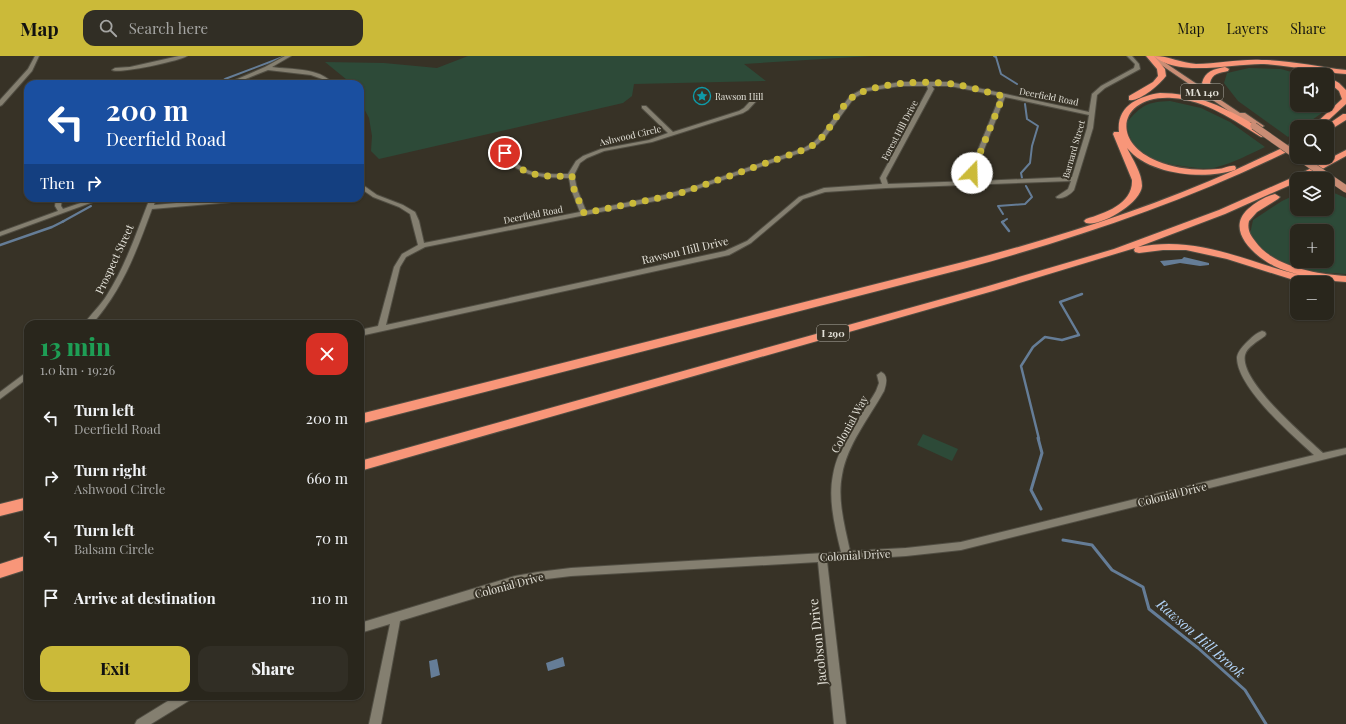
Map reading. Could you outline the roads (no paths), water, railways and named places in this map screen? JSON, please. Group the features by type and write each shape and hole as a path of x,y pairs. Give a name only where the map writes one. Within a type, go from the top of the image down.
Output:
{"highway":[{"path":"1013,251 1028,243 1096,219 1124,205 1135,196 1138,190 1137,181 1120,144 1115,125 1117,115 1124,105 1160,81 1163,72 1150,56"},
{"path":"1158,56 1173,62 1198,67 1260,62 1346,72"},
{"path":"1218,97 1206,83 1206,78 1214,72 1234,67 1252,65 1275,65 1293,68"},
{"path":"1334,84 1345,94 1346,100 1334,111"},
{"path":"1272,139 1255,126 1220,109 1206,103 1184,97 1167,96 1148,98 1133,104 1124,116 1123,127 1126,140 1140,154 1154,162 1182,171 1219,172 1280,152"},
{"path":"1324,120 1333,112"},
{"path":"1334,124 1346,116"},
{"path":"364,418 945,270 1013,251 1121,218 1220,180 1290,147"},
{"name":"I 290","path":"364,465 1098,257 1159,237 1222,212 1314,170 1346,153"},
{"path":"1290,188 1255,209 1248,215 1243,225 1248,240 1254,248 1264,256 1296,271 1318,276 1346,279"},
{"path":"1098,257 1130,253 1153,247 1187,247 1218,253 1290,276"},
{"path":"1334,285 1346,286"},
{"path":"0,510 24,504"},
{"path":"0,571 24,563"}],"main road":[{"name":"MA 140","path":"1150,56 1255,126 1290,146"},
{"name":"MA 140","path":"1158,56 1218,97 1255,126"},
{"path":"1272,139 1290,151"},
{"path":"1310,164 1346,189"},
{"path":"1319,164 1346,182"}],"street":[{"path":"0,104 29,72 37,56"},
{"path":"115,70 130,69 181,56"},
{"path":"238,80 267,68 289,56"},
{"name":"Barnard Street","path":"1059,197 1069,192 1090,128 1092,99 1097,92 1137,70 1136,64 1129,56"},
{"path":"267,68 318,75 328,80"},
{"name":"Deerfield Road","path":"381,329 398,265 406,255 421,246 684,192 806,149 815,144 823,136 847,102 867,90 880,86 929,83 958,85 1091,114"},
{"name":"Forest Hill Drive","path":"886,186 883,178 931,89 929,83"},
{"path":"976,183 972,172 1003,96"},
{"name":"Ashwood Circle","path":"572,176 578,162 593,153 650,141 741,112 757,98"},
{"path":"644,107 672,134"},
{"path":"502,152 507,155 519,168 531,173 546,176 572,176 574,189 584,213"},
{"name":"Rawson Hill Drive","path":"364,332 727,253 749,242 797,201 806,196 831,189 1073,179"},
{"path":"364,188 375,196 401,206 413,213 421,246"},
{"path":"58,202 58,206 62,212"},
{"path":"0,234 90,202"},
{"name":"Prospect Street","path":"92,320 103,307 114,288 135,245 152,202"},
{"path":"150,206 212,202"},
{"path":"1262,334 1247,345 1243,352 1241,361 1245,376 1259,396 1321,457"},
{"name":"Colonial Way","path":"846,555 837,504 836,476 843,456 880,391 882,385 881,375"},
{"path":"0,396 24,377"},
{"name":"Colonial Drive","path":"364,627 515,581 538,576 571,572 922,550 978,542 1346,451"},
{"name":"Jacobson Drive","path":"822,557 840,724"},
{"path":"375,724 396,617"},
{"path":"144,723 180,700"}],"water":[{"path":"1184,257 1209,263 1209,265 1200,266 1180,263 1164,266 1160,261 1182,259"},
{"path":"563,657 565,666 548,671 546,663"},
{"path":"437,659 440,675 431,678 429,661"}],"waterway":[{"name":"Rawson Hill Brook","path":"994,56 996,57 1001,74 1017,84"},
{"name":"Rawson Hill Brook","path":"223,80 283,57"},
{"name":"Rawson Hill Brook","path":"1022,178 1021,173 1030,163 1032,146 1038,126 1027,119 1025,104"},
{"name":"Rawson Hill Brook","path":"1003,214 998,206 1025,204 1032,197 1026,186"},
{"name":"Rawson Hill Brook","path":"62,222 91,206"},
{"name":"Rawson Hill Brook","path":"1002,222 1007,219"},
{"name":"Rawson Hill Brook","path":"0,245 52,227 62,222"},
{"name":"Rawson Hill Brook","path":"1002,222 1009,231"},
{"name":"Rawson Hill Brook","path":"1039,439 1021,366 1033,347 1045,337 1062,340 1079,335 1060,302 1082,294"},
{"name":"Rawson Hill Brook","path":"1038,438 1042,453 1031,490 1041,509"},
{"name":"Rawson Hill Brook","path":"1063,540 1092,545 1112,570 1143,587 1149,609 1198,648 1245,690 1266,724"}],"place":[{"name":"Rawson Hill","path":"702,96"}]}
